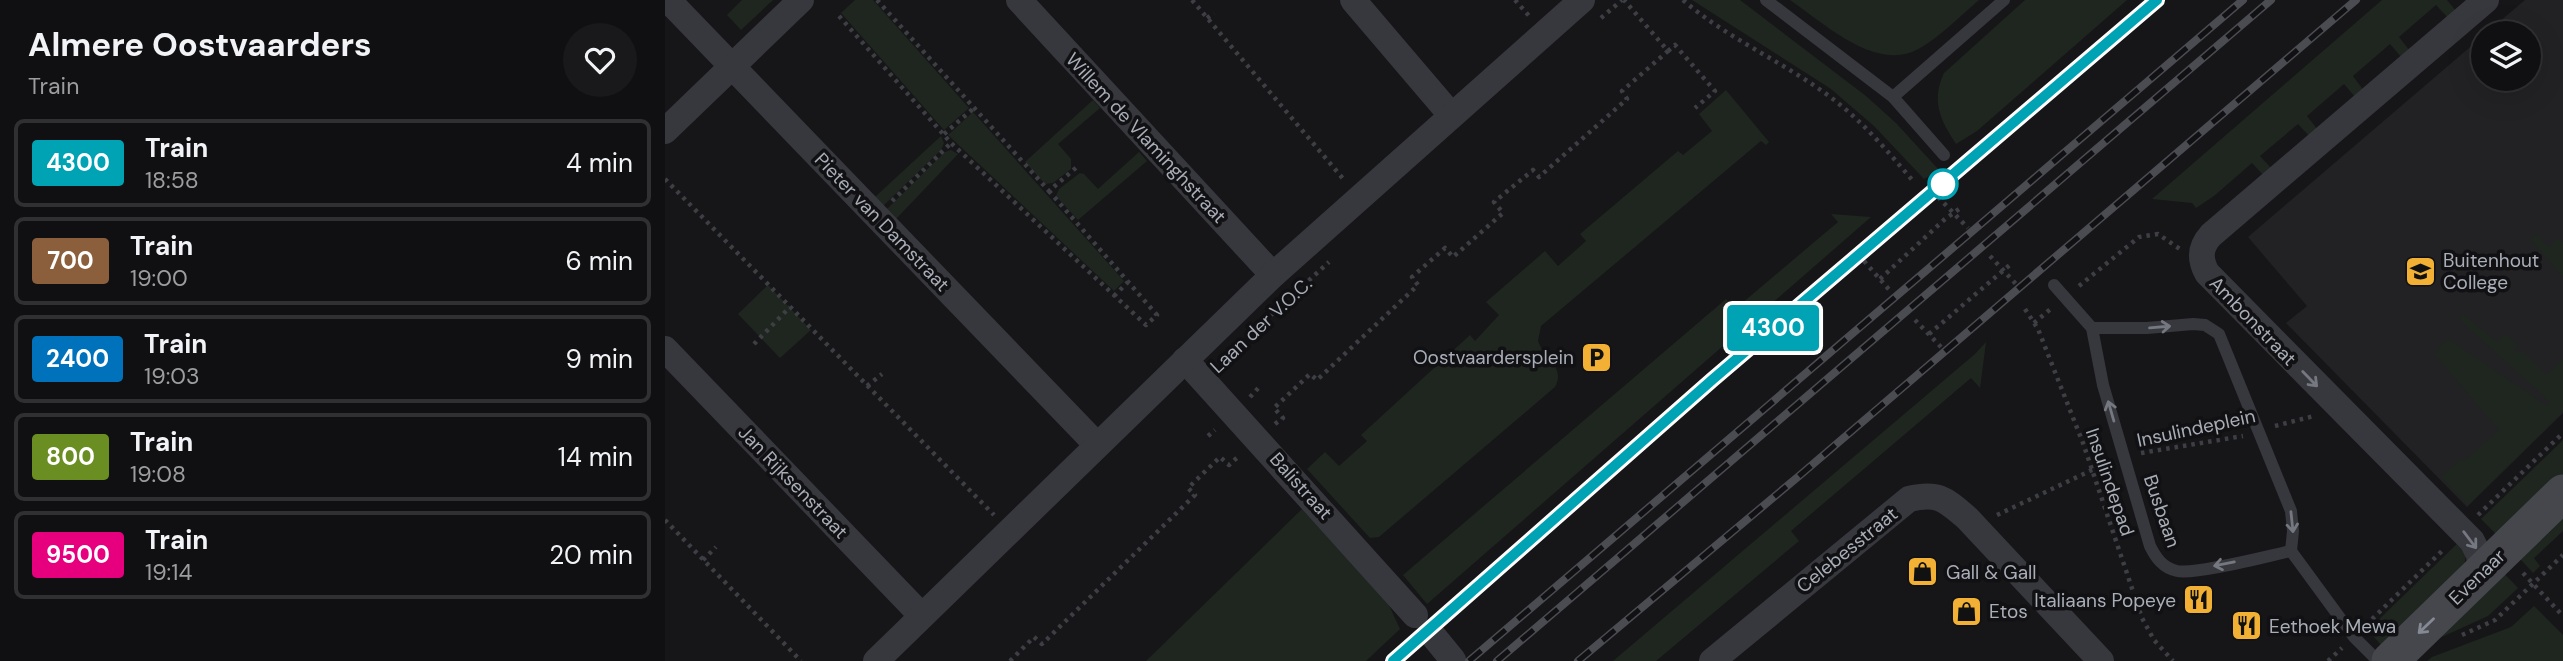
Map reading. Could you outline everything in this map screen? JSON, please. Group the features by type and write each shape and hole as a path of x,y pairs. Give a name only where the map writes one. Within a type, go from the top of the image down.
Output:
{"main road":[{"name":"Evenaar","path":"2390,661 2563,493"}],"street":[{"name":"Pieter van Damstraat","path":"668,0 1097,444"},
{"path":"665,131 801,0"},
{"name":"Willem de Vlaminghstraat","path":"1019,0 1273,275"},
{"path":"1353,0 1451,115"},
{"name":"Laan der V.O.C.","path":"876,661 1273,275 1581,0"},
{"path":"2206,242 2486,0"},
{"name":"Ambonstraat","path":"2206,242 2201,259 2207,273 2472,541 2479,555 2481,573"},
{"name":"Jan Rijksenstraat","path":"665,349 922,616"},
{"name":"Balistraat","path":"1185,360 1415,615"},
{"name":"Celebesstraat","path":"1712,661 1909,499 1927,495 1945,499 1980,532 2101,661"},
{"path":"1435,638 1453,660"}],"lane":[{"path":"1766,0 1893,97 1944,155"},
{"path":"1893,97 2004,0"},
{"name":"Busbaan","path":"2054,285 2091,328 2103,385 2155,558 2165,567 2185,572 2291,551"},
{"path":"2091,328 2147,328 2193,324 2213,329 2223,339 2285,495 2293,521 2291,551 2354,636 2378,661"}],"path":[{"path":"839,16 951,143 1146,325 1157,315 877,0"},
{"path":"1192,0 1359,198"},
{"path":"1599,20 1623,0 1668,51"},
{"path":"1683,0 1813,85 1849,112 1883,145 1913,181"},
{"path":"1692,0 1692,8"},
{"path":"1207,18 1214,13"},
{"path":"1010,661 1034,637 1042,644 1195,495 1188,488 1220,457 1229,465 1283,418 1275,408 1310,374 1317,380 1418,285 1412,277 1445,248 1453,257 1503,213 1494,202 1533,170 1539,177 1627,99 1622,92 1675,45 1715,91 1695,108"},
{"path":"944,134 974,108"},
{"path":"876,216 951,143"},
{"path":"1049,191 1079,166"},
{"path":"665,179 1010,531"},
{"path":"1938,197 1968,228"},
{"path":"1880,279 1962,207"},
{"path":"2034,323 2139,237 2158,234 2167,237 2178,248 2206,242"},
{"path":"1990,256 2016,284"},
{"name":"Laan der V.O.C.","path":"1263,323 1333,258"},
{"path":"1864,261 1892,293"},
{"path":"1929,334 2012,263"},
{"path":"1114,296 1128,282"},
{"path":"754,344 790,307"},
{"name":"Insulindepad","path":"2025,309 2058,378 2142,618 2154,640 2173,661"},
{"path":"1915,320 1942,348"},
{"path":"867,386 882,374"},
{"name":"Insulindeplein","path":"1980,532 2001,511 2092,470 2149,451 2235,439 2322,413 2333,402"},
{"path":"665,520 801,661"},
{"path":"703,560 716,547"},
{"path":"2451,640 2495,620 2563,555"}],"shaded area":[{"path":"742,0 773,0 741,30 727,15"},
{"path":"855,0 873,0 969,108 944,130 841,13"},
{"path":"1692,0 1740,0 1866,96 1896,123 1939,170 1924,179 1874,126 1831,89"},
{"path":"1790,0 1979,0 1943,32 1920,48 1903,54 1886,55 1852,42"},
{"path":"2025,0 2127,0 1977,131 1956,144 1939,110 1938,93 1944,73"},
{"path":"2382,0 2447,0 2456,11 2448,18 2436,5 2399,37 2410,51 2402,58 2390,44 2353,76 2364,91 2356,98 2344,84 2307,116 2318,130 2310,137 2298,124 2260,156 2272,169 2264,176 2252,163 2196,208 2192,203 2152,199"},
{"name":"Buitenhout College","path":"2525,0 2563,0 2563,413 2467,507 2286,323 2307,306 2248,237 2471,46 2471,91 2541,91 2541,21 2500,21"},
{"path":"1726,90 1769,142 1766,145 1761,141 1541,326 1538,341 1556,368 1558,380 1555,387 1379,537 1370,538 1307,469 1325,452 1339,466 1367,441 1361,435 1470,335 1475,341 1499,315 1486,302 1545,251 1558,266 1586,241 1580,234 1678,151 1683,155 1712,131 1699,114"},
{"path":"1093,100 1100,108 1058,144 1071,159 1071,169 1053,183 1045,184 1025,162"},
{"path":"973,112 1124,281 1114,291 948,135"},
{"path":"941,136 944,143 941,150 883,206 875,197"},
{"path":"951,150 958,154 895,220 886,210 945,152"},
{"path":"1139,152 1147,161 1078,220 1056,196 1059,189 1080,173 1098,189"},
{"path":"1831,214 1871,217 1427,604 1403,575 1726,299 1735,309 1838,222"},
{"path":"2536,234 2549,247 2558,238 2563,242 2563,277 2530,239"},
{"path":"768,285 811,330 780,358 738,314"},
{"path":"2463,314 2496,341 2506,334 2518,346 2514,350 2518,353 2521,350 2546,375 2563,359 2563,412 2468,505 2441,477 2499,430 2435,355 2439,351 2437,348 2448,339 2547,406 2550,402 2459,319"},
{"path":"1986,342 1980,388 1971,378 1791,531 1799,541 1656,661 1613,661 1975,354"},
{"path":"2563,440 2563,483 2503,541 2481,519"},
{"path":"2563,503 2563,531 2534,558 2540,566 2533,573 2513,551"},
{"path":"1302,509 1388,603 1400,629 1366,661 1146,661"},
{"path":"2461,540 2466,554 2464,568 2388,653 2368,630"},
{"path":"2498,567 2518,588 2488,616 2422,646"},
{"path":"2534,606 2563,635 2563,661 2427,661 2511,627"}],"railway":[{"path":"1393,661 1712,380 2157,0"},
{"path":"1469,661 2243,0"},
{"path":"1497,661 2271,0"},
{"path":"1578,661 1799,476 2356,0"}],"train":[{"name":"4300","path":"1393,661 1712,380 2157,0"}],"place":[{"name":"Buitenhout College","path":"2420,271"},
{"name":"Oostvaardersplein","path":"1597,357"},
{"name":"Gall & Gall","path":"1923,572"},
{"name":"Italiaans Popeye","path":"2199,600"},
{"name":"Etos","path":"1966,611"},
{"name":"Eethoek Mewa","path":"2246,626"}]}
